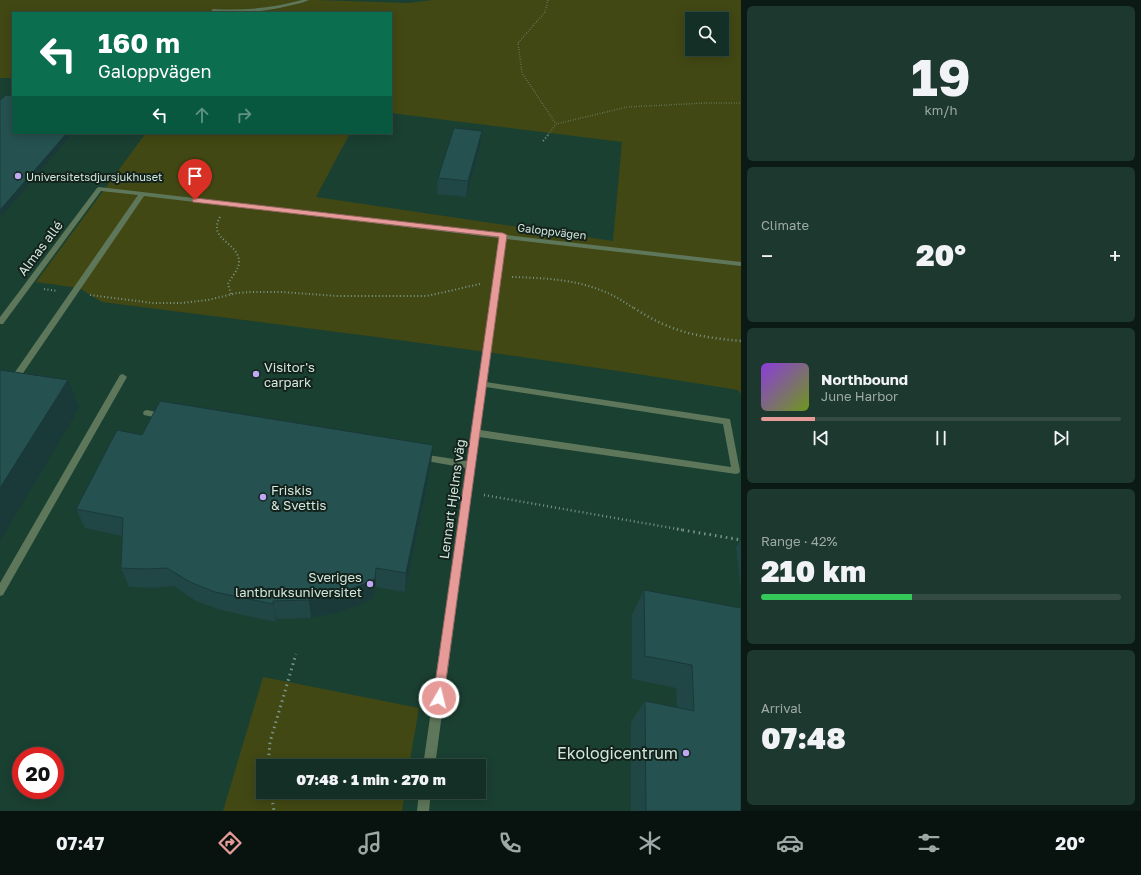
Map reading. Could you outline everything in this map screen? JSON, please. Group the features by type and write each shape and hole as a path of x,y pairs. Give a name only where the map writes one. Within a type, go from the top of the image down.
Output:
{"lane":[{"path":"213,10 247,12 307,0"},
{"name":"Galoppvägen","path":"99,189 741,264"},
{"name":"Almas allé","path":"0,322 99,189"},
{"path":"16,377 142,194"},
{"name":"Lennart Hjelms väg","path":"430,759 503,235"},
{"path":"0,592 123,377"},
{"path":"476,433 736,471 727,421 483,384"},
{"path":"147,413 170,417"},
{"path":"409,455 471,465"},
{"path":"423,811 425,799"}],"path":[{"path":"548,0 545,12 518,43 522,73 556,124"},
{"path":"543,141 556,124 627,107 706,103 741,103"},
{"path":"227,204 216,225 219,235 236,252 239,261 228,284 231,294"},
{"path":"26,287 153,303 181,303 208,300 231,294 252,292 282,292 336,296 427,296 467,288 508,277 532,278 570,282 599,289 622,300 640,313 672,329 713,338 741,340"},
{"path":"468,492 741,540"},
{"path":"269,759 270,742 296,654"},
{"path":"272,799 274,811"}],"green space":[{"path":"0,0 317,0 408,3 432,0 741,0 741,394 738,390 580,365 102,302 79,288 36,282 145,134 349,134 316,197 613,241 622,142 392,113 392,12 12,12 12,78 0,78"},
{"path":"263,677 419,708 410,759 256,759 256,799 404,799 402,811 223,811"}],"building":[{"name":"Universitetsdjursjukhuset","path":"6,95 12,96 12,134 66,134 0,210 0,100"},
{"path":"454,128 482,131 468,181 438,178"},
{"path":"0,370 68,380 0,488"},
{"name":"Friskis & Svettis","path":"160,401 433,445 406,573 376,568 375,579 335,595 309,600 273,601 273,604 215,592 190,582 167,568 121,568 123,518 76,509 117,430 142,435"},
{"path":"644,590 741,608 741,811 646,811 645,701 694,711 692,665 645,656"}],"place":[{"name":"Universitetsdjursjukhuset","path":"18,176"},
{"name":"Visitor's carpark","path":"256,374"},
{"name":"Friskis & Svettis","path":"263,497"},
{"name":"Sveriges lantbruksuniversitet","path":"370,584"},
{"name":"Ekologicentrum","path":"686,753"}],"route":[{"path":"195,200 503,235 439,698"}]}
